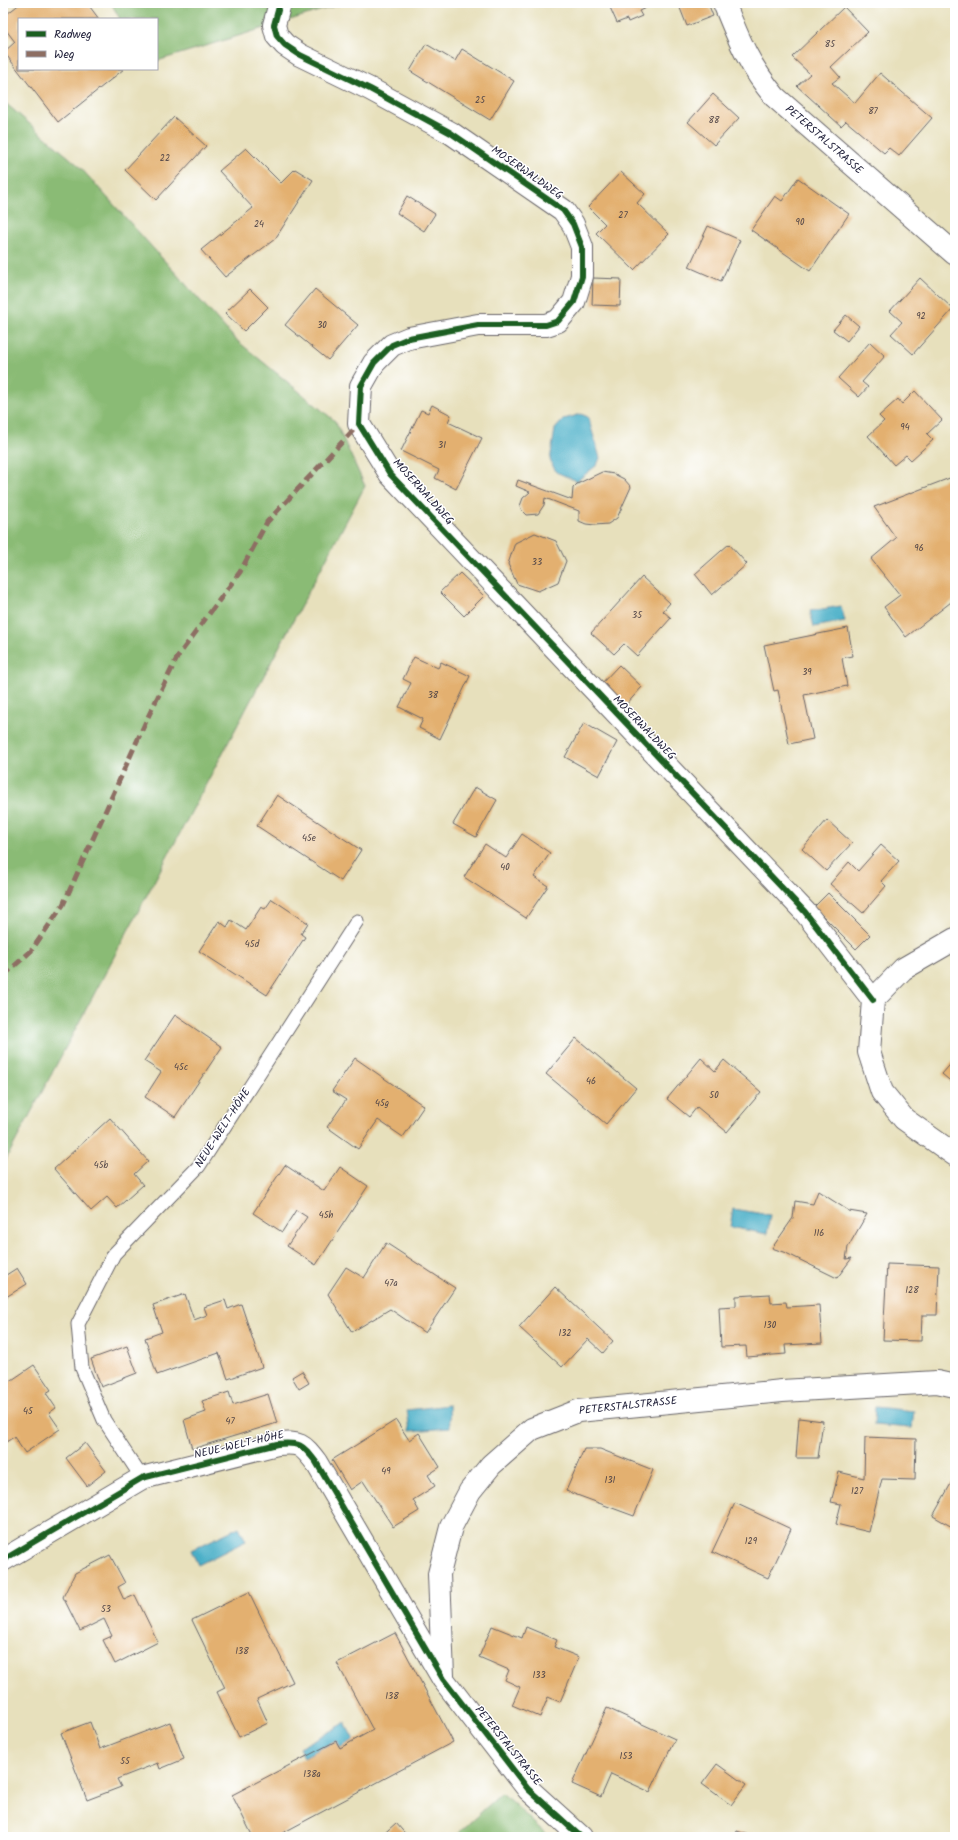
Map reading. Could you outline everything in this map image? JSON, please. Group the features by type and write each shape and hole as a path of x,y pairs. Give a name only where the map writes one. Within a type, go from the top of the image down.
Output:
{"street":[{"name":"MOSERWALDWEG","path":"280,3 274,25 277,36 285,45 300,55 370,89 451,133 563,210 573,224 582,247 582,276 580,289 574,302 558,321 546,325 478,325 410,338 392,344 374,362 361,386 359,424 390,474 805,912 873,1000"},
{"name":"PETERSTALSTRASSE","path":"724,3 745,54 759,78 775,97 955,254"},
{"path":"955,939 903,969 873,1000 869,1052 882,1092 904,1119 955,1154"},
{"name":"PETERSTALSTRASSE","path":"581,1837 528,1789 443,1679 439,1574 452,1527 470,1491 491,1465 532,1429 578,1411 782,1391 937,1382 955,1386"},
{"name":"NEUE-WELT-HÖHE","path":"3,1560 142,1478 277,1444 294,1442 305,1448 316,1462 443,1679"}],"lane":[{"name":"NEUE-WELT-HÖHE","path":"142,1478 104,1420 82,1368 78,1324 114,1254 199,1166 357,921"}],"green space":[{"path":"111,3 345,3 158,61 158,18 119,18"},
{"path":"3,101 78,165 235,339 335,421 365,486 3,1165"},
{"path":"502,1793 549,1837 454,1837"}],"water":[{"path":"581,414 588,417 600,458 597,465 577,481 556,472 550,460 555,429 564,419"},
{"path":"841,606 845,621 814,627 810,611"},
{"path":"733,1209 770,1215 767,1234 730,1227"},
{"path":"449,1405 450,1428 410,1431 407,1410"},
{"path":"875,1407 914,1411 912,1428 874,1425"},
{"path":"239,1527 246,1541 198,1565 191,1550"},
{"path":"345,1723 354,1740 340,1748 335,1741 304,1757 299,1748"}],"building":[{"path":"21,3 87,3 98,18 18,18 18,70 123,70 58,122 4,52 15,42 3,26 3,17"},
{"path":"608,3 656,3 639,11 642,16 628,22 627,19 617,23"},
{"path":"678,3 708,3 713,16 687,26"},
{"path":"844,7 868,32 831,67 840,77 832,83 855,103 880,73 932,118 899,156 889,148 884,153 846,121 841,126 797,86 810,74 792,57"},
{"path":"426,44 455,61 462,49 514,81 490,120 410,71"},
{"path":"713,94 739,118 714,145 688,122"},
{"path":"174,117 206,146 156,200 125,170"},
{"path":"246,148 281,183 295,169 313,180 275,239 225,277 201,250 253,208 219,171"},
{"path":"621,172 645,194 637,203 669,234 634,270 596,233 605,224 588,207"},
{"path":"798,178 849,214 810,271 751,230 775,196 782,201"},
{"path":"407,196 435,214 424,231 397,213"},
{"path":"708,226 740,240 721,281 689,267"},
{"path":"593,278 621,279 620,306 592,305"},
{"path":"920,278 953,309 913,354 891,334 902,322 890,311"},
{"path":"250,289 268,307 244,331 225,313"},
{"path":"315,289 358,325 328,360 285,325"},
{"path":"846,315 859,326 847,341 833,330"},
{"path":"870,342 885,356 862,382 868,387 859,397 838,378"},
{"path":"915,391 942,420 927,434 933,440 911,460 906,455 894,465 868,436 884,421 879,416 898,399 902,404"},
{"path":"432,405 451,415 448,422 482,438 456,489 435,478 439,470 401,451 421,410 428,413"},
{"path":"602,472 614,474 624,479 631,487 617,518 608,524 586,524 579,521 579,511 545,498 544,505 538,514 526,515 522,511 520,506 523,498 530,492 516,486 518,480 572,500 573,488 577,484"},
{"path":"955,476 955,599 906,637 884,607 900,595 871,559 896,538 874,507"},
{"path":"535,533 556,541 566,561 558,582 538,591 517,584 508,564 515,543"},
{"path":"729,544 747,564 712,595 695,574"},
{"path":"460,573 484,596 464,616 440,592"},
{"path":"642,577 670,603 663,611 671,618 637,656 624,644 614,654 591,633"},
{"path":"848,628 853,656 842,658 847,686 804,695 813,739 789,744 778,690 774,691 764,645"},
{"path":"414,657 438,668 441,662 470,676 440,739 419,728 423,719 399,707 411,683 403,679"},
{"path":"619,665 642,687 624,707 600,685"},
{"path":"584,723 617,742 599,776 565,757"},
{"path":"475,787 497,800 476,837 453,824"},
{"path":"277,795 361,850 341,881 257,826"},
{"path":"827,820 852,843 826,871 802,849"},
{"path":"522,834 550,853 534,877 548,886 526,918 464,877 485,844 506,858"},
{"path":"881,845 899,861 881,881 886,886 863,913 830,884 849,862 858,871"},
{"path":"828,893 870,935 856,949 814,907"},
{"path":"272,899 308,923 301,934 305,937 267,995 199,951 219,921 227,927 231,920 246,930 261,907 265,909"},
{"path":"175,1015 222,1047 175,1117 145,1097 161,1072 144,1061"},
{"path":"576,1038 636,1088 606,1124 546,1074"},
{"path":"355,1058 424,1106 403,1137 378,1120 358,1149 327,1127 346,1100 332,1091"},
{"path":"701,1058 715,1071 724,1060 761,1092 727,1132 697,1107 689,1117 667,1099"},
{"path":"955,1059 955,1085 942,1074"},
{"path":"110,1118 148,1161 134,1174 143,1185 117,1208 107,1197 91,1211 54,1169"},
{"path":"285,1165 324,1191 340,1167 368,1186 316,1265 287,1246 307,1217 296,1210 282,1232 253,1213"},
{"path":"818,1191 849,1211 867,1214 848,1247 846,1259 852,1258 837,1278 786,1253 772,1248 793,1218 795,1201 813,1204"},
{"path":"386,1243 455,1288 425,1333 390,1309 352,1332 328,1294 346,1267 364,1278"},
{"path":"887,1264 939,1266 937,1315 922,1315 921,1341 883,1340"},
{"path":"17,1268 27,1284 6,1297 3,1293 3,1277"},
{"path":"555,1287 613,1341 603,1353 588,1339 562,1367 519,1327"},
{"path":"185,1294 194,1320 207,1315 204,1307 225,1300 228,1309 241,1304 262,1367 228,1379 219,1353 157,1375 145,1338 162,1332 153,1305"},
{"path":"770,1294 771,1303 786,1302 787,1307 819,1305 822,1343 785,1345 786,1354 747,1357 746,1346 721,1347 719,1307 736,1306 736,1296"},
{"path":"127,1346 137,1373 101,1387 91,1359"},
{"path":"34,1365 51,1390 46,1393 56,1408 49,1413 60,1429 25,1453 14,1437 6,1442 3,1438 3,1386"},
{"path":"302,1371 309,1383 299,1389 292,1377"},
{"path":"229,1392 233,1405 268,1394 277,1423 192,1449 184,1420 206,1412 202,1401"},
{"path":"799,1418 823,1421 818,1458 796,1458"},
{"path":"396,1420 409,1440 419,1433 440,1467 428,1475 435,1486 413,1500 419,1511 393,1527 363,1481 350,1490 332,1460"},
{"path":"865,1437 916,1439 915,1480 882,1479 869,1532 836,1524 841,1504 831,1502 839,1472 864,1478"},
{"path":"85,1443 106,1471 87,1486 66,1458"},
{"path":"584,1449 600,1449 653,1470 634,1516 566,1491"},
{"path":"953,1480 955,1481 954,1528 933,1516"},
{"path":"735,1503 791,1529 768,1578 712,1552"},
{"path":"110,1555 125,1583 118,1587 124,1600 135,1595 158,1642 115,1664 103,1640 112,1636 104,1619 80,1631 63,1597 75,1573"},
{"path":"249,1592 293,1682 257,1699 268,1723 239,1737 217,1692 225,1688 192,1620"},
{"path":"492,1626 522,1638 526,1627 557,1640 554,1647 579,1657 560,1702 548,1697 540,1717 512,1705 520,1687 505,1680 509,1670 479,1657"},
{"path":"395,1633 453,1742 275,1837 253,1837 232,1795 336,1741 340,1748 373,1730 337,1663"},
{"path":"607,1708 675,1739 650,1792 611,1774 601,1797 572,1784"},
{"path":"90,1722 100,1749 170,1722 184,1759 160,1769 158,1763 117,1779 121,1787 87,1800 61,1733"},
{"path":"717,1764 746,1785 731,1805 702,1784"},
{"path":"396,1823 408,1837 380,1837"},
{"path":"737,1831 755,1837 735,1837"}],"marked path":[{"path":"3,976 31,951 63,905 147,719 178,656 240,572 267,522 359,424"}],"cycle path":[{"path":"280,3 274,25 277,36 285,45 300,55 370,89 451,133 563,210 573,224 582,247 582,276 574,302 558,321 546,325 478,325 409,338 392,345 374,363 361,386 359,424 390,474 805,912 873,1000"},
{"path":"3,1560 142,1478 277,1444 296,1444 304,1448 316,1462 443,1679 528,1789 581,1837"}]}
